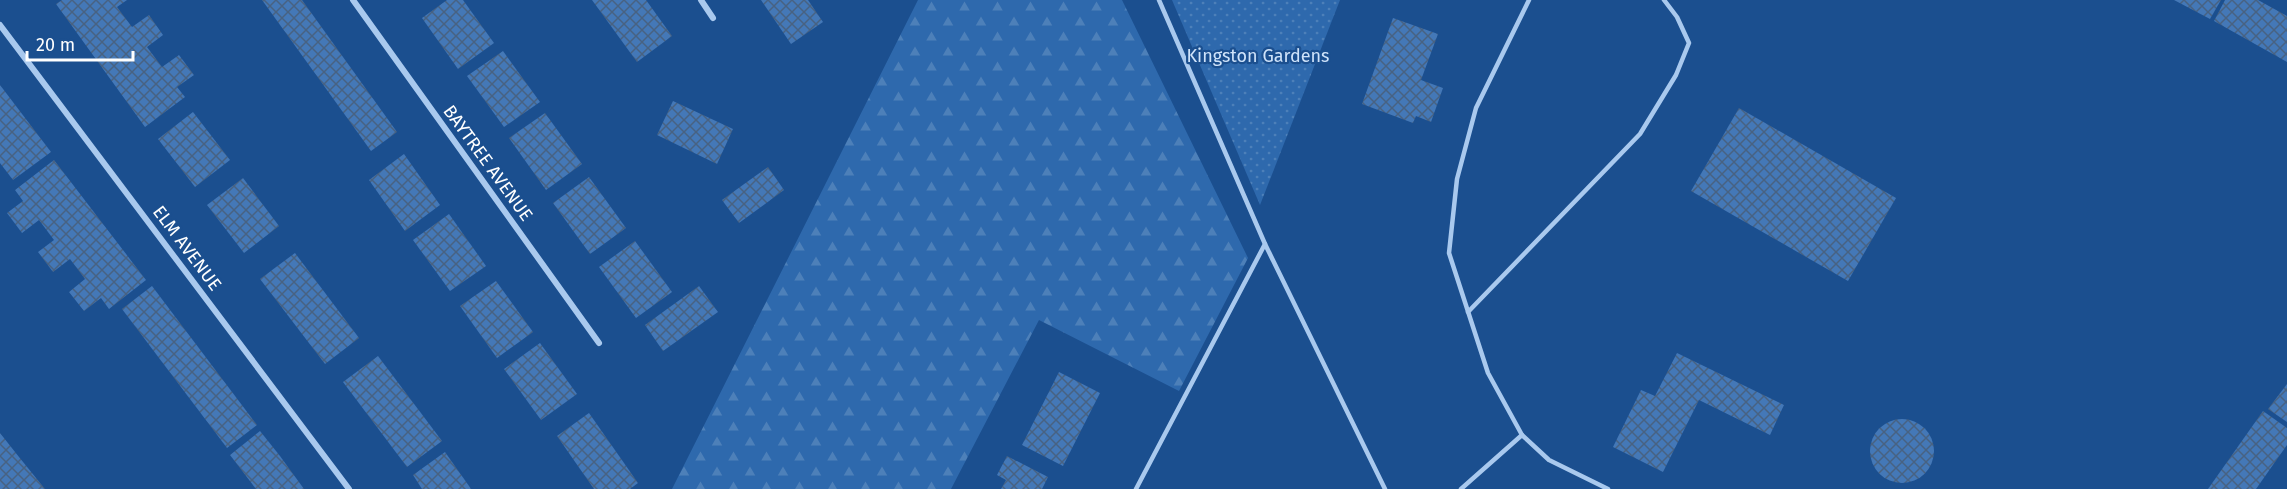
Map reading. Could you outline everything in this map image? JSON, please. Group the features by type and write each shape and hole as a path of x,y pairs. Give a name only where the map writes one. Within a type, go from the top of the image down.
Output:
{"street":[{"name":"BAYTREE AVENUE","path":"353,0 599,343"},
{"path":"701,0 713,18"},
{"name":"ELM AVENUE","path":"0,25 349,489"}],"lane":[{"path":"1159,0 1264,244 1385,489"},
{"path":"1529,0 1476,108 1457,179 1449,253 1488,373 1522,435 1549,460 1608,489"},
{"path":"1468,312 1640,134 1676,75 1689,42 1677,16 1664,0"},
{"path":"1136,489 1264,244"},
{"path":"1461,489 1522,435"}],"green space":[{"path":"918,0 1122,0 1248,258 1179,391 1039,320 951,489 672,489"},
{"name":"Kingston Gardens","path":"1172,0 1340,0 1260,205"}],"building":[{"path":"62,0 127,0 117,7 132,27 149,15 163,35 147,47 162,67 179,55 194,75 177,87 185,97 145,127 56,4"},
{"path":"262,0 302,0 397,132 371,151"},
{"path":"447,0 463,0 494,43 458,69 422,18"},
{"path":"592,0 646,0 672,36 637,62"},
{"path":"761,0 808,0 823,22 791,44"},
{"path":"2174,0 2221,0 2210,19"},
{"path":"2225,0 2258,0 2287,16 2287,62 2214,21"},
{"path":"1393,18 1438,34 1421,80 1443,88 1431,122 1416,116 1413,123 1362,104"},
{"path":"503,51 540,102 504,127 467,76"},
{"path":"0,85 51,152 13,180 0,163"},
{"path":"673,101 733,129 717,164 657,135"},
{"path":"1739,108 1896,198 1848,281 1691,191"},
{"path":"193,112 230,160 195,187 158,139"},
{"path":"545,113 582,164 546,190 509,138"},
{"path":"404,154 440,205 405,231 369,180"},
{"path":"54,160 146,280 109,309 101,298 84,311 69,292 85,279 70,259 53,272 38,252 54,240 39,220 22,233 7,213 23,201 15,190"},
{"path":"768,167 784,190 739,223 722,200"},
{"path":"589,177 626,228 590,254 553,203"},
{"path":"243,178 279,226 244,253 207,205"},
{"path":"449,214 486,266 450,291 413,240"},
{"path":"635,241 672,292 636,318 599,267"},
{"path":"295,253 359,338 325,364 260,279"},
{"path":"496,281 533,332 497,358 460,306"},
{"path":"152,286 257,425 227,448 122,309"},
{"path":"699,286 718,312 663,351 645,325"},
{"path":"540,343 577,394 541,420 504,369"},
{"path":"1677,353 1784,405 1770,435 1699,400 1663,472 1613,447 1641,390 1655,396"},
{"path":"378,356 442,441 407,467 343,382"},
{"path":"1059,372 1100,393 1063,466 1022,445"},
{"path":"2287,384 2287,422 2268,409"},
{"path":"2263,411 2287,428 2287,445 2256,489 2208,489"},
{"path":"589,413 638,483 630,489 594,489 557,436"},
{"path":"1902,419 1920,425 1928,433 1934,451 1928,469 1920,477 1902,483 1884,477 1876,469 1870,451 1876,433 1884,425"},
{"path":"260,431 304,489 256,489 230,455"},
{"path":"0,433 19,457 45,489 0,489"},
{"path":"445,452 471,489 422,489 413,475"},
{"path":"1007,456 1048,477 1042,489 1001,489 1006,480 997,475"}]}
